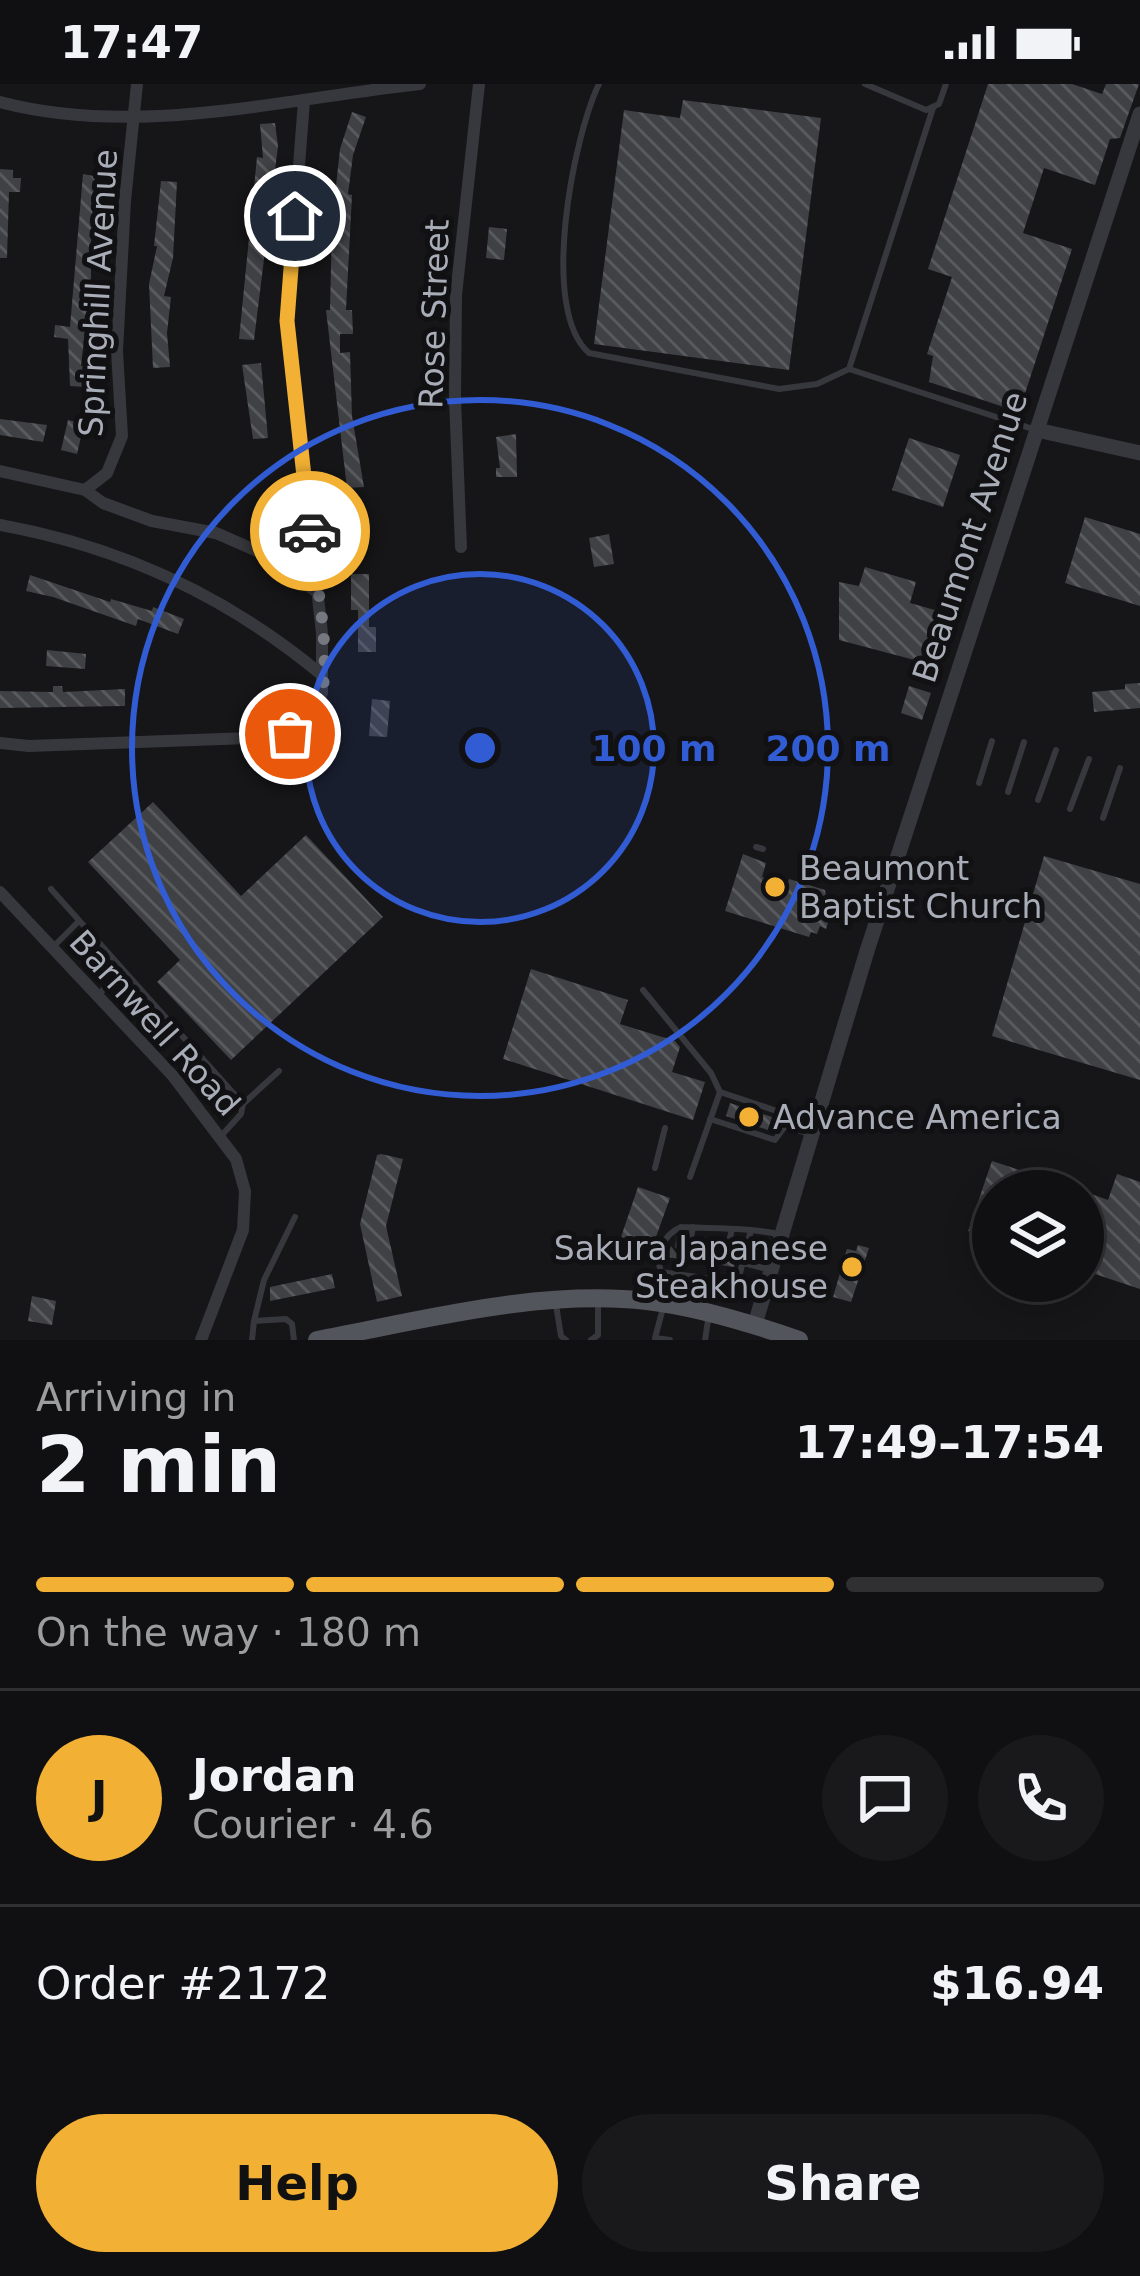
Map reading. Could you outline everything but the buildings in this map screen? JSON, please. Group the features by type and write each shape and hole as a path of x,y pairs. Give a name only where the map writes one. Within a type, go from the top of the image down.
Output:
{"main road":[{"path":"317,1340 556,1301 598,1301 661,1304 702,1312 754,1332 799,1340"}],"street":[{"name":"Springhill Avenue","path":"86,490 107,473 122,436 117,351 137,84"},
{"path":"0,102 80,117 134,116 304,101 420,84"},
{"name":"Rose Street","path":"460,547 456,295 479,84"},
{"path":"0,743 29,746 278,736 290,734 310,718 320,701 317,592 287,321 304,101"},
{"name":"Beaumont Avenue","path":"754,1332 867,951 1140,114"},
{"path":"1037,430 1140,453"},
{"path":"0,471 86,490 124,512 246,544 317,592"},
{"path":"0,524 86,544 171,576 250,620 322,675"},
{"name":"Barnwell Road","path":"0,892 173,1076 221,1136 243,1180 239,1242 201,1340"}],"lane":[{"path":"598,84 571,171 565,220 569,324 589,353 779,389 817,384 849,369 1037,430"},
{"path":"865,84 926,110 933,108"},
{"path":"849,369 933,108 946,84"},
{"path":"980,783 992,741"},
{"path":"1008,792 1024,742"},
{"path":"1038,800 1055,750"},
{"path":"1070,809 1089,759"},
{"path":"1103,818 1120,768"},
{"path":"51,890 243,1104"},
{"path":"52,948 79,921"},
{"path":"97,996 122,971"},
{"path":"643,990 700,1059 720,1092 782,1113 785,1126 775,1140 709,1118"},
{"path":"221,1136 241,1114 243,1104 279,1071"},
{"path":"690,1177 720,1092"},
{"path":"785,1126 812,1135"},
{"path":"655,1168 665,1129"},
{"path":"252,1340 264,1280 295,1217"},
{"path":"751,1230 740,1273 721,1280 669,1273 658,1267 663,1242 681,1227 751,1230 782,1234"},
{"path":"678,1246 681,1227"},
{"path":"689,1248 693,1227"},
{"path":"727,1255 732,1229"},
{"path":"670,1340 654,1339 675,1258"},
{"path":"685,1276 688,1260"},
{"path":"743,1263 771,1270"},
{"path":"721,1280 724,1266"},
{"path":"703,1278 705,1340"},
{"path":"556,1301 561,1336 566,1340"},
{"path":"591,1340 598,1335 598,1301"},
{"path":"254,1321 286,1318 294,1340"}],"way so far":[{"path":"290,734 310,718 322,694 322,633 310,531"}],"place":[{"name":"Beaumont Baptist Church","path":"775,887"},
{"name":"Advance America","path":"749,1117"},
{"name":"Sakura Japanese Steakhouse","path":"852,1267"}],"route":[{"path":"295,216 287,321 310,531"}]}
